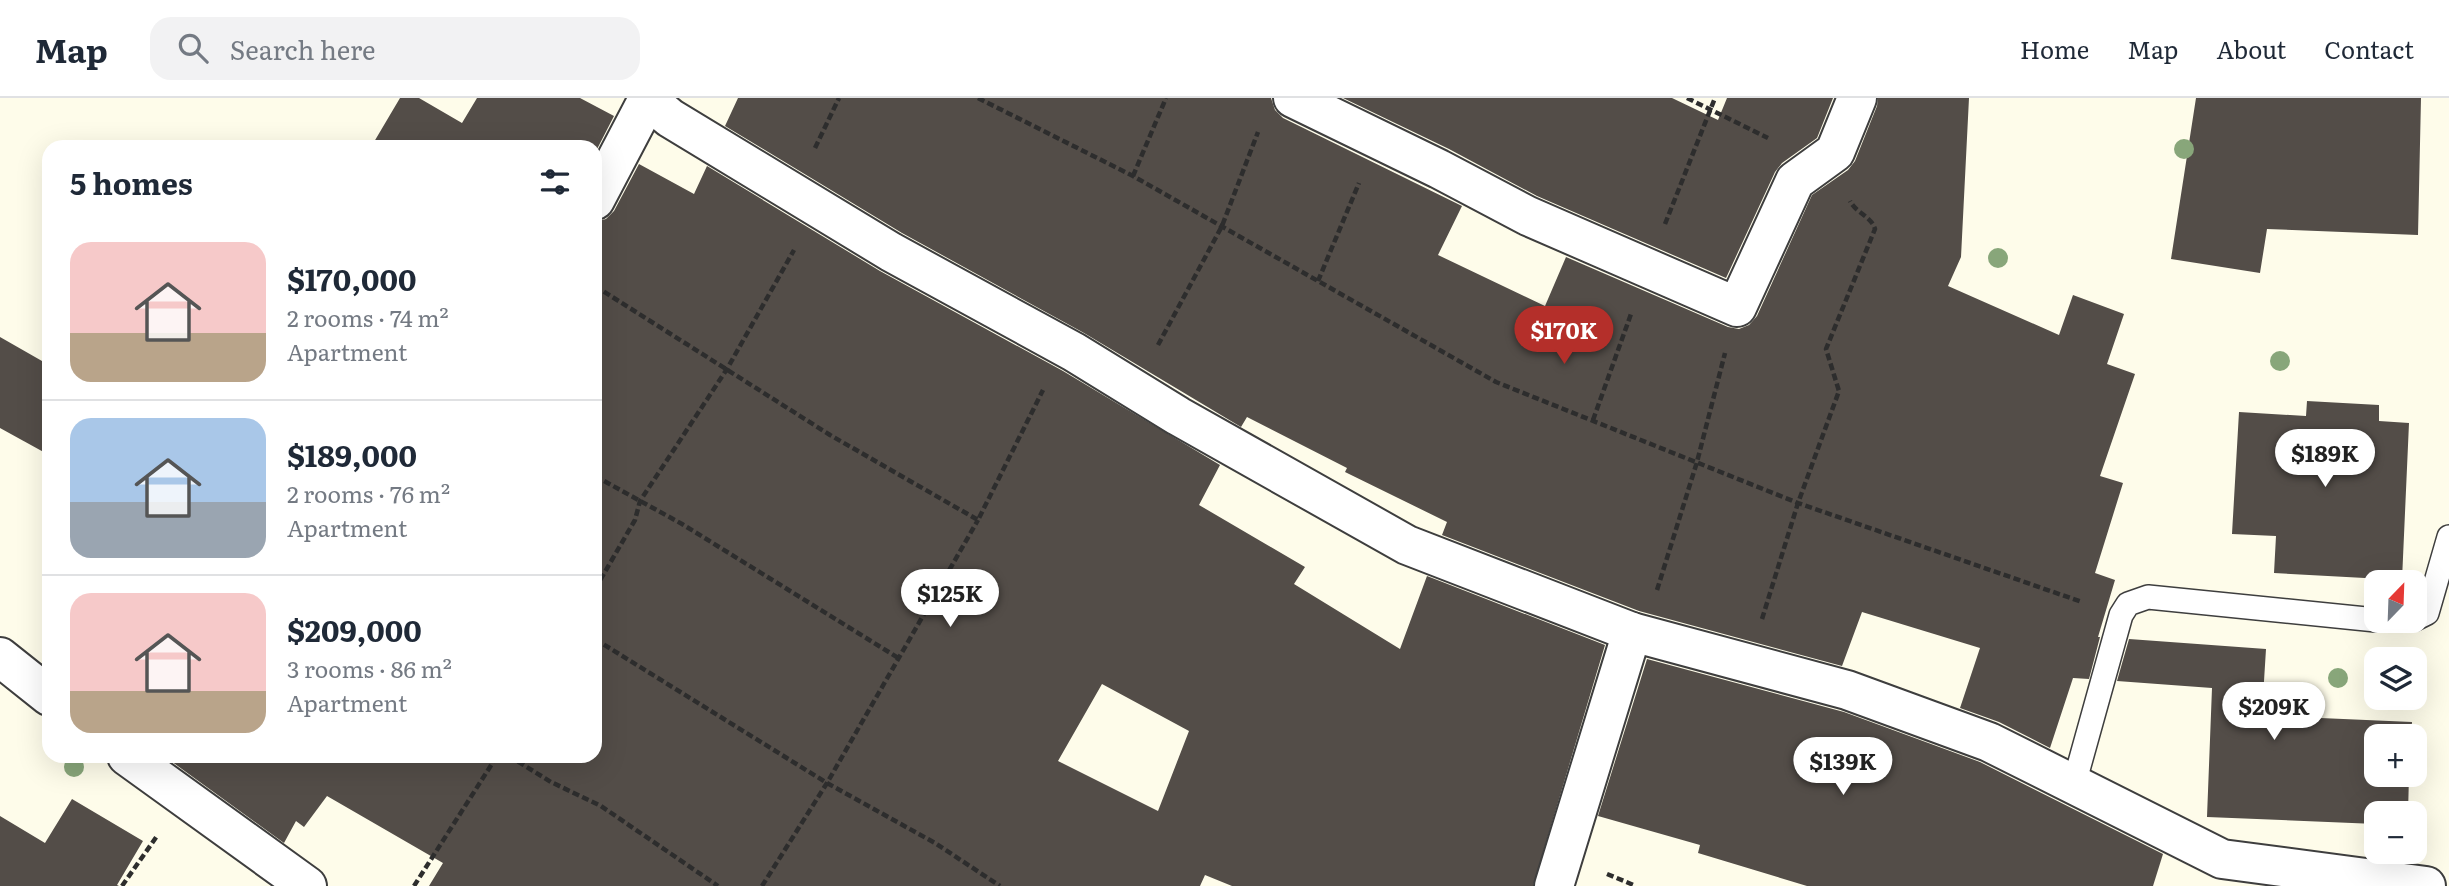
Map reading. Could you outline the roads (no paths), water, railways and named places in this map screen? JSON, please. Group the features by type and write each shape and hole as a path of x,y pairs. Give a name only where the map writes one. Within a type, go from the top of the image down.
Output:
{"street":[{"path":"1293,98 1528,216 1737,307 1795,181 1827,158 1857,98"},
{"path":"602,186 647,99 670,118 891,252 1074,352 1407,545 1637,633 1847,690 1989,742 2222,859 2426,886"},
{"path":"1554,886 1637,633"},
{"path":"0,657 42,690"},
{"path":"136,763 307,886"}],"lane":[{"path":"2427,613 2449,537"},
{"path":"2074,784 2121,615 2128,604 2148,597 2364,619"}]}
